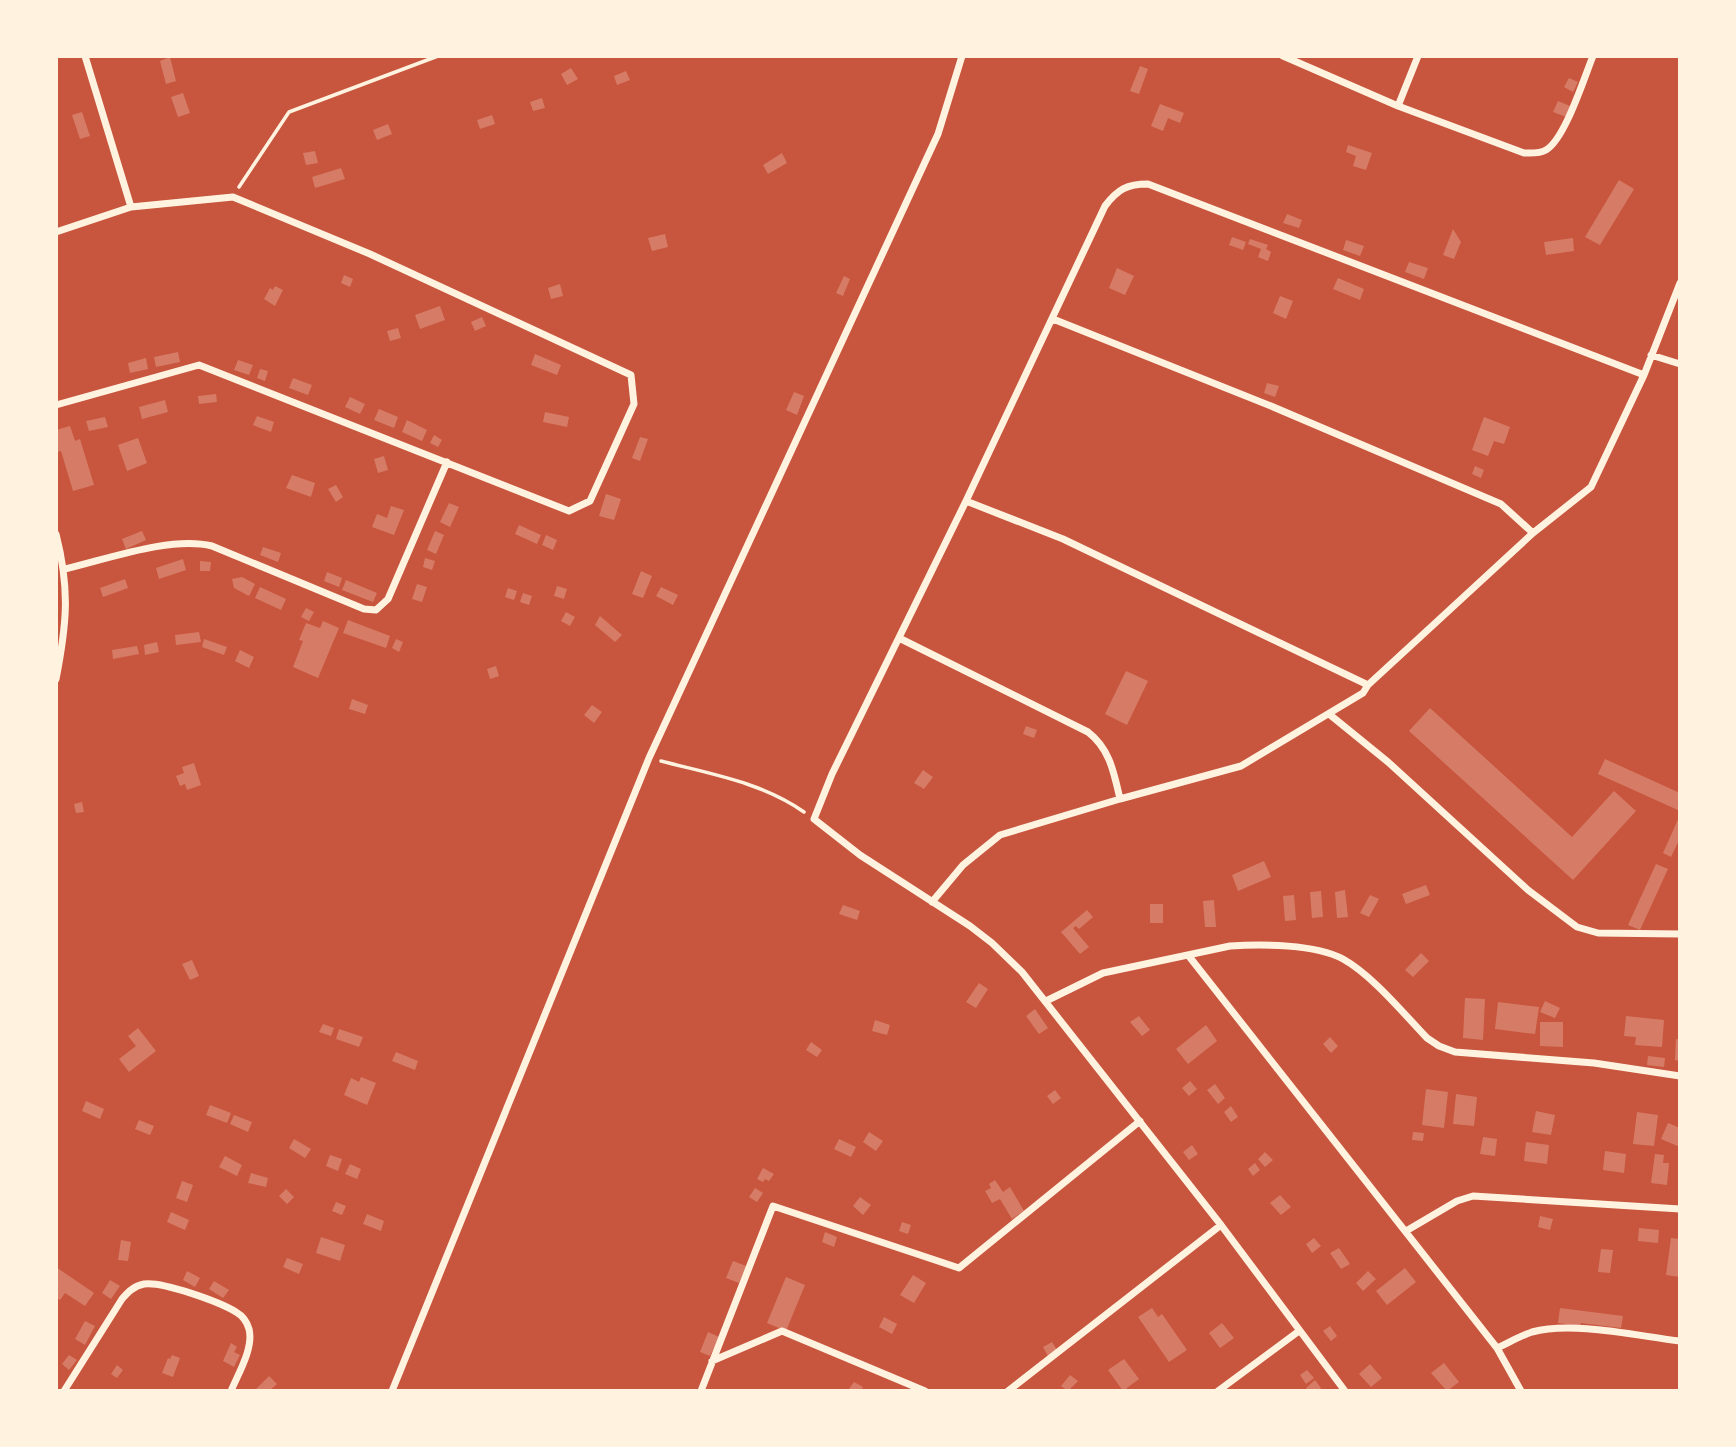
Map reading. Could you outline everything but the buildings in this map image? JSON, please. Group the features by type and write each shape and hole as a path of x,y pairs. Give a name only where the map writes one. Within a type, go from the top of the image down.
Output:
{"street":[{"path":"85,56 131,207"},
{"path":"391,1391 649,758 938,134 962,56"},
{"path":"1283,56 1398,106 1524,153 1546,150 1566,122 1593,56"},
{"path":"1398,106 1418,56"},
{"path":"1345,1391 1221,1225 1022,972 992,943 860,855 814,819 832,774 1105,206 1117,191 1125,186 1148,184 1644,375"},
{"path":"56,232 131,207 233,197 370,254 631,374 634,404 590,501 569,512 199,365 56,405"},
{"path":"932,902 963,865 1000,835 1241,766 1363,693 1368,685 1533,533 1591,487 1644,375 1680,283"},
{"path":"1053,319 1271,406 1501,504 1533,533"},
{"path":"1651,355 1680,365"},
{"path":"65,569 179,542 191,542 212,546 364,609 376,610 388,599 447,462"},
{"path":"966,500 1063,539 1368,685"},
{"path":"56,534 65,569 66,620 56,679"},
{"path":"899,638 1088,732 1100,741 1106,752 1119,799"},
{"path":"1329,714 1388,762 1528,890 1577,926 1598,933 1680,934"},
{"path":"1046,1001 1103,973 1188,955 1250,945 1310,949 1328,953 1361,971 1427,1038 1455,1052 1594,1063 1680,1076"},
{"path":"1188,955 1497,1348 1521,1391"},
{"path":"701,1391 773,1206 959,1268 1140,1121"},
{"path":"1406,1231 1457,1201 1473,1196 1680,1209"},
{"path":"1008,1391 1221,1225"},
{"path":"64,1391 122,1299 131,1289 141,1284 156,1283 198,1296 237,1313 244,1319 250,1340 231,1391"},
{"path":"1497,1348 1534,1332 1551,1329 1629,1334 1680,1341"},
{"path":"1218,1391 1299,1331"},
{"path":"712,1360 782,1332 925,1391"}],"path":[{"path":"233,197 289,112 439,56"},
{"path":"649,758 752,784 792,803 814,819"}]}
